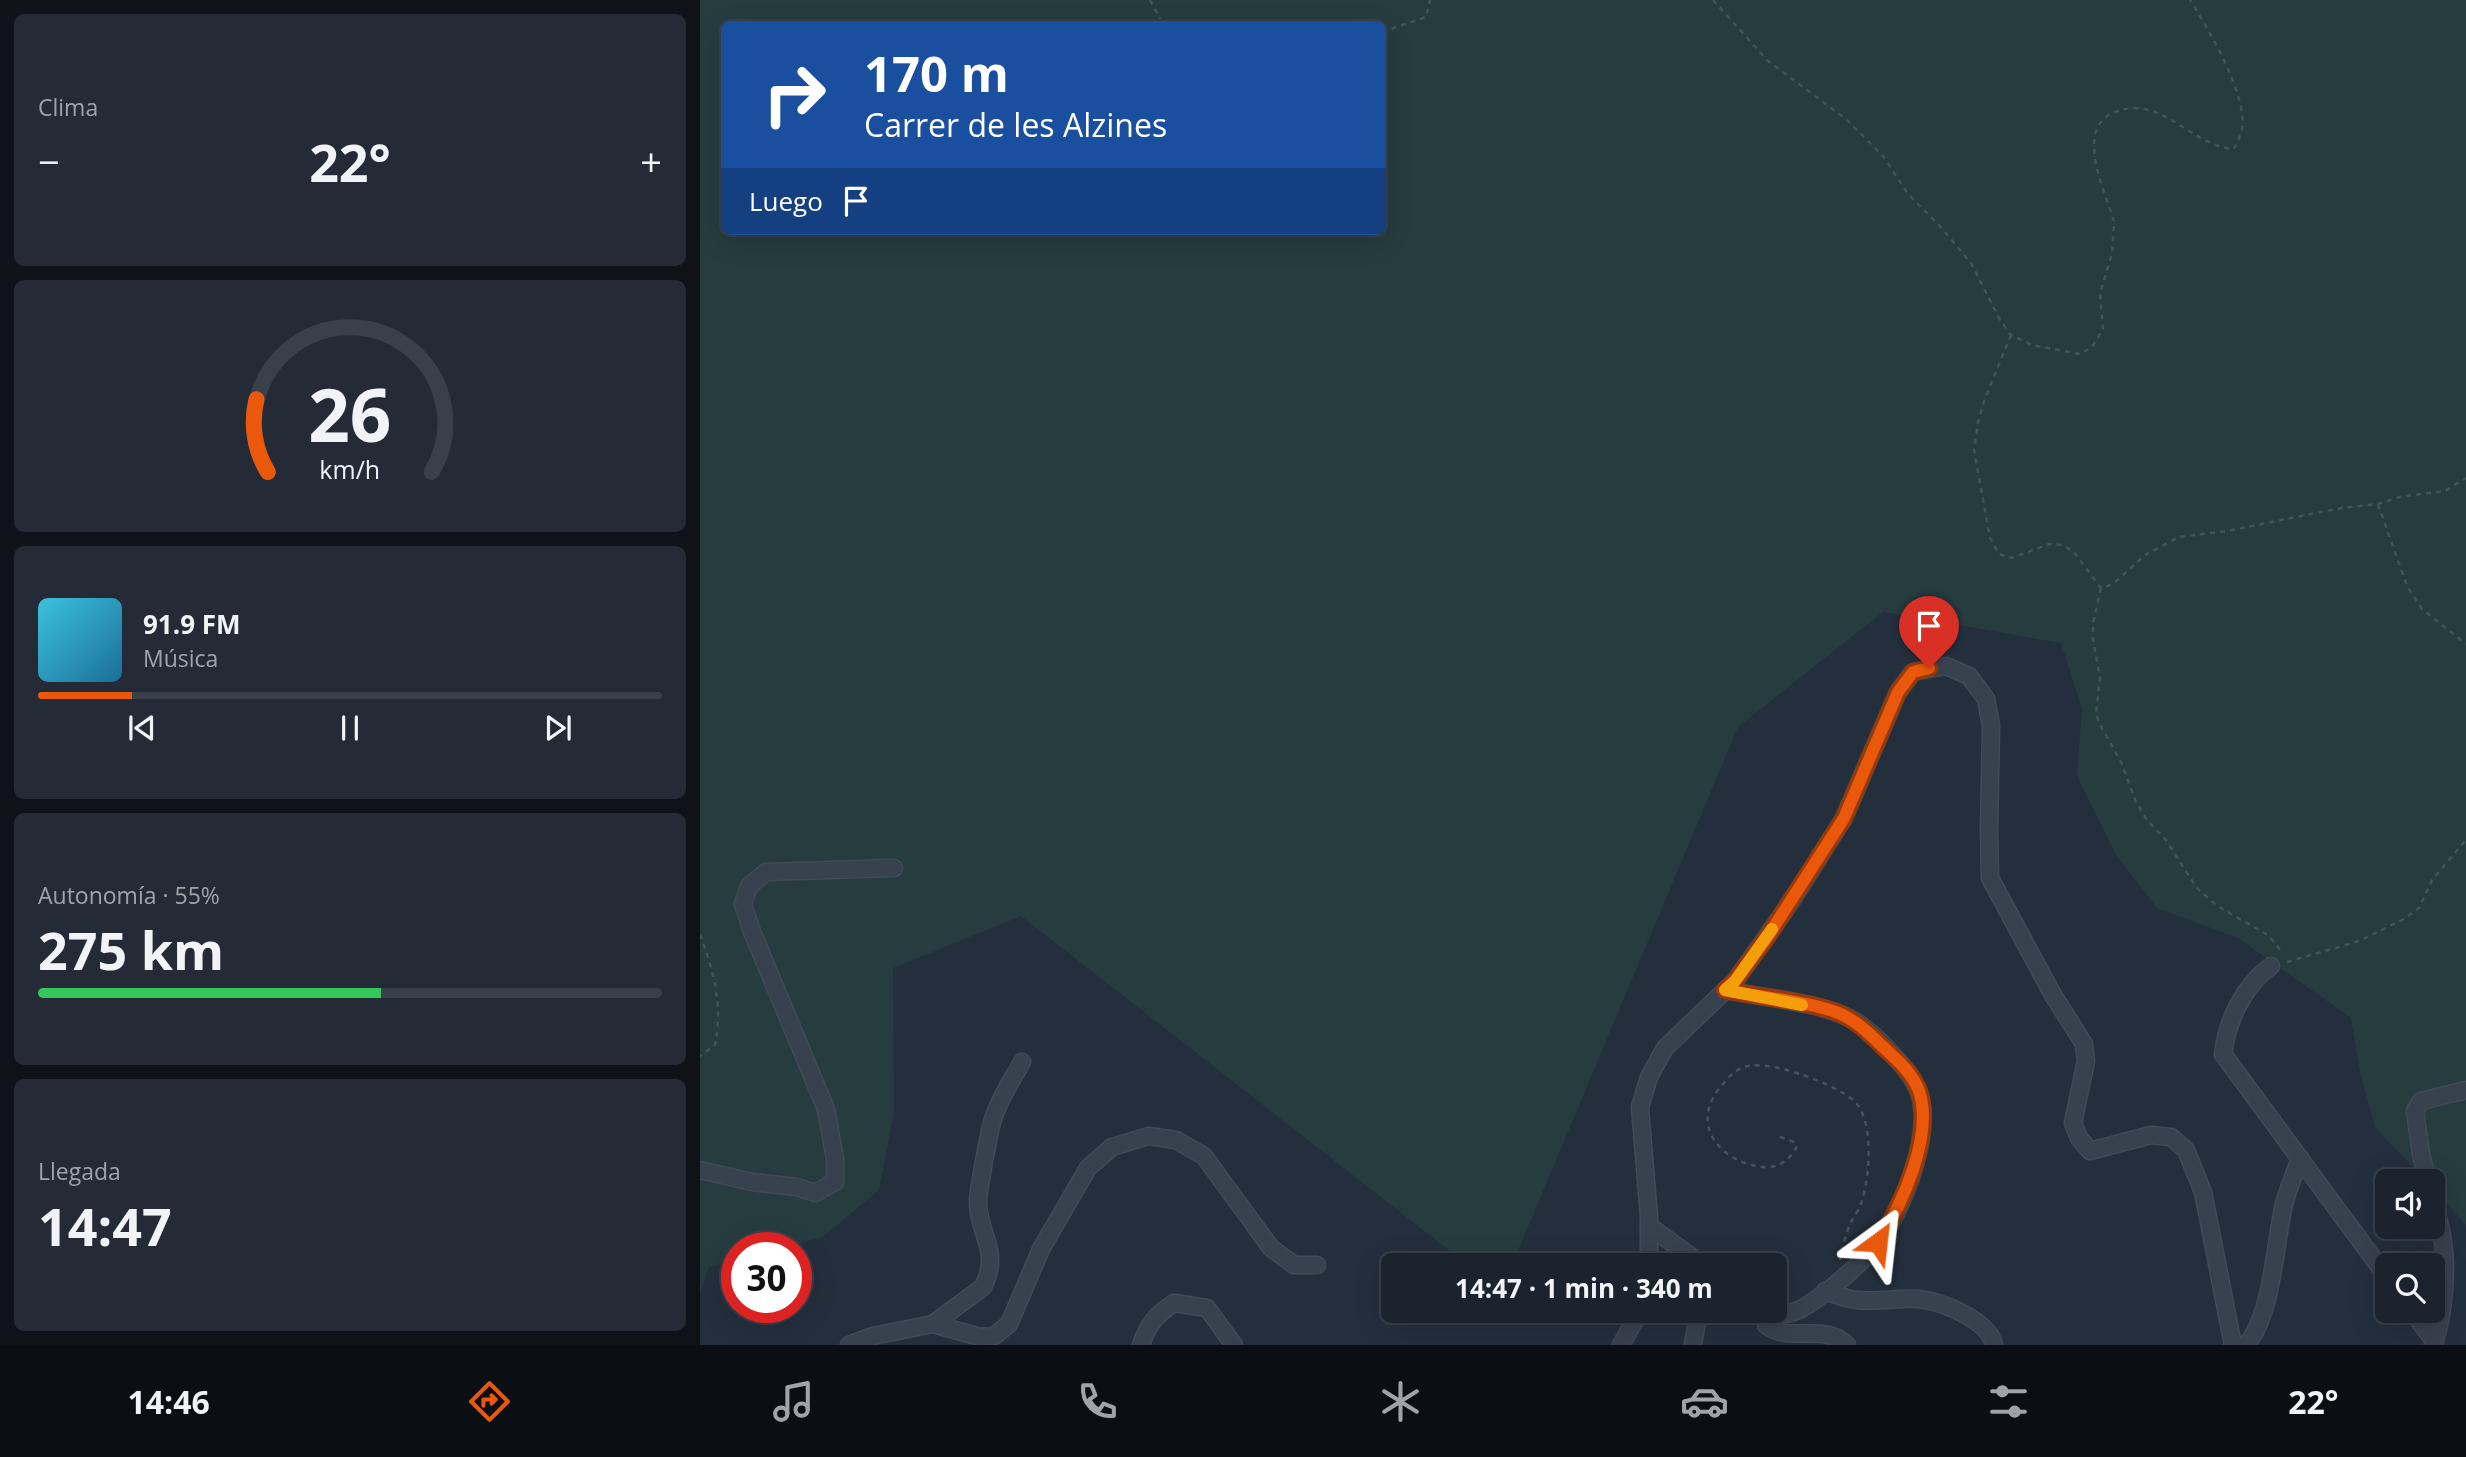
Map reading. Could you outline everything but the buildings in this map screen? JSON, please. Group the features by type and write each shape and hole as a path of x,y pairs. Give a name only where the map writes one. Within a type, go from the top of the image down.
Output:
{"street":[{"path":"1649,1253 1640,1107 1646,1087 1665,1048 1735,981 1768,936 1844,818 1898,692 1913,672 1946,666 1969,676 1986,699 1991,726 1990,878 2053,995 2084,1044 2086,1061 2073,1124 2079,1138 2090,1151 2151,1135 2171,1137 2186,1150 2203,1192 2233,1345"},
{"path":"700,1170 752,1182 797,1187 815,1193 835,1182 835,1159 826,1109 743,904 749,886 766,872 894,868"},
{"path":"2271,966 2260,973 2233,1014 2224,1040 2223,1054 2375,1261"},
{"path":"1725,990 1832,1010 1859,1024 1908,1070 1919,1092 1923,1127 1917,1153 1893,1220 1878,1242 1842,1278 1798,1310 1787,1313"},
{"path":"849,1345 873,1336 933,1324 983,1287 987,1279 990,1245 978,1207 979,1190 993,1118 1022,1062"},
{"path":"2425,1169 2415,1111 2421,1101 2466,1090"},
{"path":"933,1324 980,1337 995,1336 1009,1324 1041,1249 1088,1168 1112,1147 1149,1136 1176,1140 1203,1156 1271,1248 1294,1265 1317,1265"},
{"path":"2246,1345 2262,1318 2284,1202 2300,1158"},
{"path":"1649,1226 1686,1253"},
{"path":"2434,1343 2441,1320 2444,1289 2443,1239"},
{"path":"1825,1291 1854,1300 1920,1299 1973,1317 1984,1328 1994,1345"},
{"path":"1141,1345 1157,1314 1174,1303 1207,1308 1234,1345"},
{"path":"1621,1345 1633,1323"},
{"path":"1693,1345 1696,1323"},
{"path":"1766,1323 1775,1332 1826,1333 1847,1345"},
{"path":"2420,1323 2434,1343"}],"path":[{"path":"1150,0 1161,21"},
{"path":"1386,31 1426,17 1430,0"},
{"path":"1713,0 1768,61 1846,119 1883,156 1908,194 1938,223 1971,263 2000,320 2011,335 2032,345 2080,354 2092,347 2103,328 2101,293 2112,254 2114,222 2094,156 2093,137 2098,124 2108,115 2130,106 2150,109 2220,148 2234,149 2242,130 2242,109 2222,58 2190,0"},
{"path":"2011,335 1984,401 1978,422 1975,450 1990,538 1999,554 2012,558 2049,544 2062,545 2073,551 2101,588 2093,623 2100,677 2096,715 2099,725 2121,762 2129,788 2141,812 2166,840 2196,887 2217,906 2255,926 2276,941 2280,955 2271,966"},
{"path":"2101,588 2113,584 2145,555 2179,537 2227,531 2341,508 2378,504 2399,497 2445,491 2466,478"},
{"path":"2378,504 2407,586 2422,609 2466,645"},
{"path":"2271,966 2359,941 2402,920 2419,908 2432,880 2466,840"},
{"path":"700,934 716,983 719,1023 715,1045 700,1056"},
{"path":"1780,1137 1794,1142 1797,1146 1785,1162 1769,1168 1750,1166 1730,1156 1715,1143 1709,1133 1712,1099 1729,1077 1742,1068 1752,1065 1785,1069 1804,1075 1837,1089 1860,1107 1866,1123 1868,1174 1862,1203 1845,1240 1840,1261 1842,1278"}],"green space":[{"path":"700,0 2466,0 2466,1225 2445,1202 2445,1169 2415,1169 2375,1127 2360,1072 2351,1018 2238,938 2157,908 2116,855 2077,776 2082,709 2061,643 1883,612 1738,727 1517,1253 1453,1253 1021,916 893,968 894,1112 879,1190 823,1237 812,1240 812,1232 721,1232 721,1264 709,1267 700,1292"}],"slow traffic":[{"path":"1772,929 1735,981 1725,990 1802,1005"}],"route":[{"path":"1878,1242 1893,1220 1901,1200 1923,1127 1919,1092 1908,1070 1859,1024 1832,1010 1725,990 1735,981 1768,936 1844,818 1898,692 1913,672 1929,668"}]}
